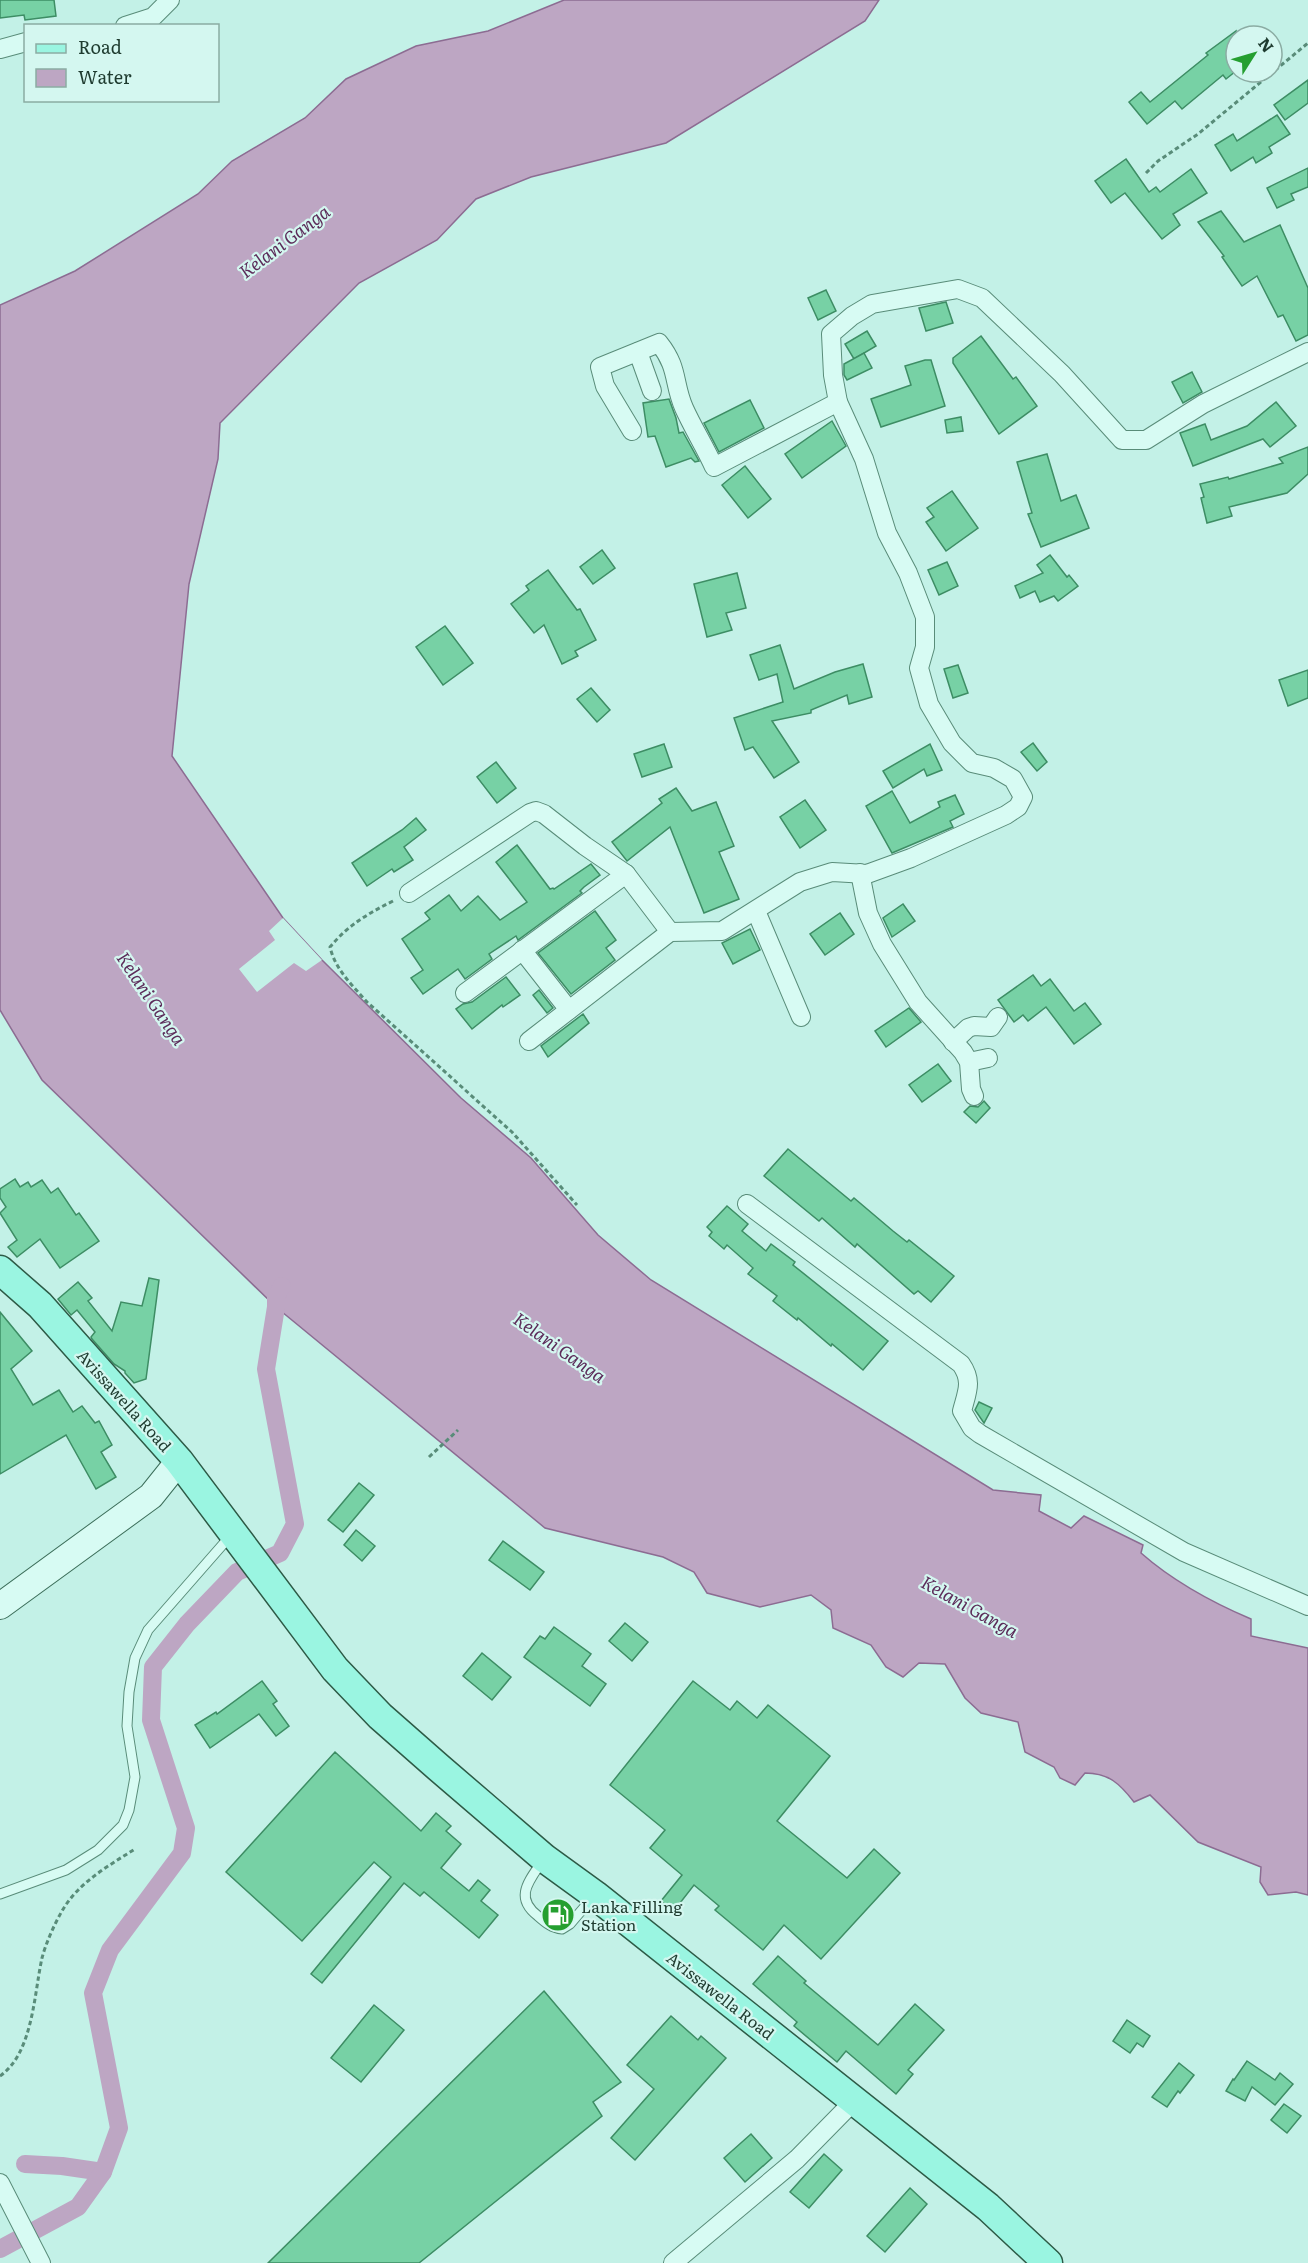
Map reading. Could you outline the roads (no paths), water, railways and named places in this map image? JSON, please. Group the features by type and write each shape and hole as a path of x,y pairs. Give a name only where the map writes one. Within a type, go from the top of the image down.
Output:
{"main road":[{"name":"Avissawella Road","path":"0,1270 40,1305 179,1461 335,1669 380,1716 544,1858 595,1894 988,2207 1048,2263"},
{"path":"0,1606 152,1496 179,1461"}],"street":[{"path":"130,24 153,17 170,0"},
{"path":"0,49 24,43"},
{"path":"530,1041 670,932 722,931 800,882 832,872 867,874 911,858 996,820 1018,807 1023,797 1013,779 994,768 972,763 952,743 929,704 919,668 925,647 926,617 908,573 887,533 864,459 838,402 833,375 831,334 852,316 872,304 958,289 982,298 1062,374 1122,440 1146,440 1203,404 1308,352"},
{"path":"632,431 605,386 600,367 659,344 668,354 676,372 683,406 714,467 838,402"},
{"path":"638,352 652,391"},
{"path":"409,893 536,811 544,814 626,874 670,932"},
{"path":"860,873 868,913 882,944 918,1002 969,1062 970,1089 974,1096"},
{"path":"465,993 626,874"},
{"path":"756,911 801,1017"},
{"path":"522,950 569,1010"},
{"path":"953,1042 968,1028 991,1027 998,1017"},
{"path":"969,1062 988,1058"},
{"path":"747,1204 961,1364 969,1382 962,1411 972,1428 980,1434 1184,1552 1308,1606"},
{"path":"673,2263 797,2159 854,2101"},
{"path":"0,2183 41,2263"}],"lane":[{"path":"0,1894 66,1870 98,1850 123,1825 129,1810 135,1777 127,1726 129,1692 135,1658 148,1630 236,1537"},
{"path":"544,1858 526,1887 525,1898 529,1909 553,1928 562,1929 570,1924 595,1894"}],"water":[{"name":"Kelani Ganga","path":"564,0 879,0 865,21 666,143 531,177 476,199 437,240 359,283 220,423 218,459 189,584 172,756 283,918 322,960 461,1098 531,1158 598,1235 651,1280 993,1490 1041,1495 1039,1511 1071,1528 1084,1516 1143,1545 1141,1553 1166,1573 1207,1598 1251,1619 1251,1636 1308,1648 1308,1895 1296,1892 1268,1895 1260,1882 1261,1867 1198,1842 1150,1795 1134,1802 1113,1781 1101,1775 1085,1773 1075,1785 1060,1778 1054,1767 1025,1752 1018,1722 981,1713 965,1698 945,1664 919,1663 903,1677 886,1667 871,1645 833,1628 831,1610 811,1595 760,1607 707,1593 694,1572 663,1557 545,1528 276,1307 42,1080 0,1010 0,305 75,271 198,194 232,161 305,118 346,79 416,46 488,31"}],"waterway":[{"path":"0,2249 78,2207 103,2172 119,2128 93,1993 110,1950 182,1853 186,1828 151,1720 153,1667 187,1624 237,1572 280,1553 295,1524 266,1369 276,1297 282,1286"},
{"path":"25,2164 103,2172"}],"place":[{"name":"Lanka Filling Station","path":"558,1915"}]}
